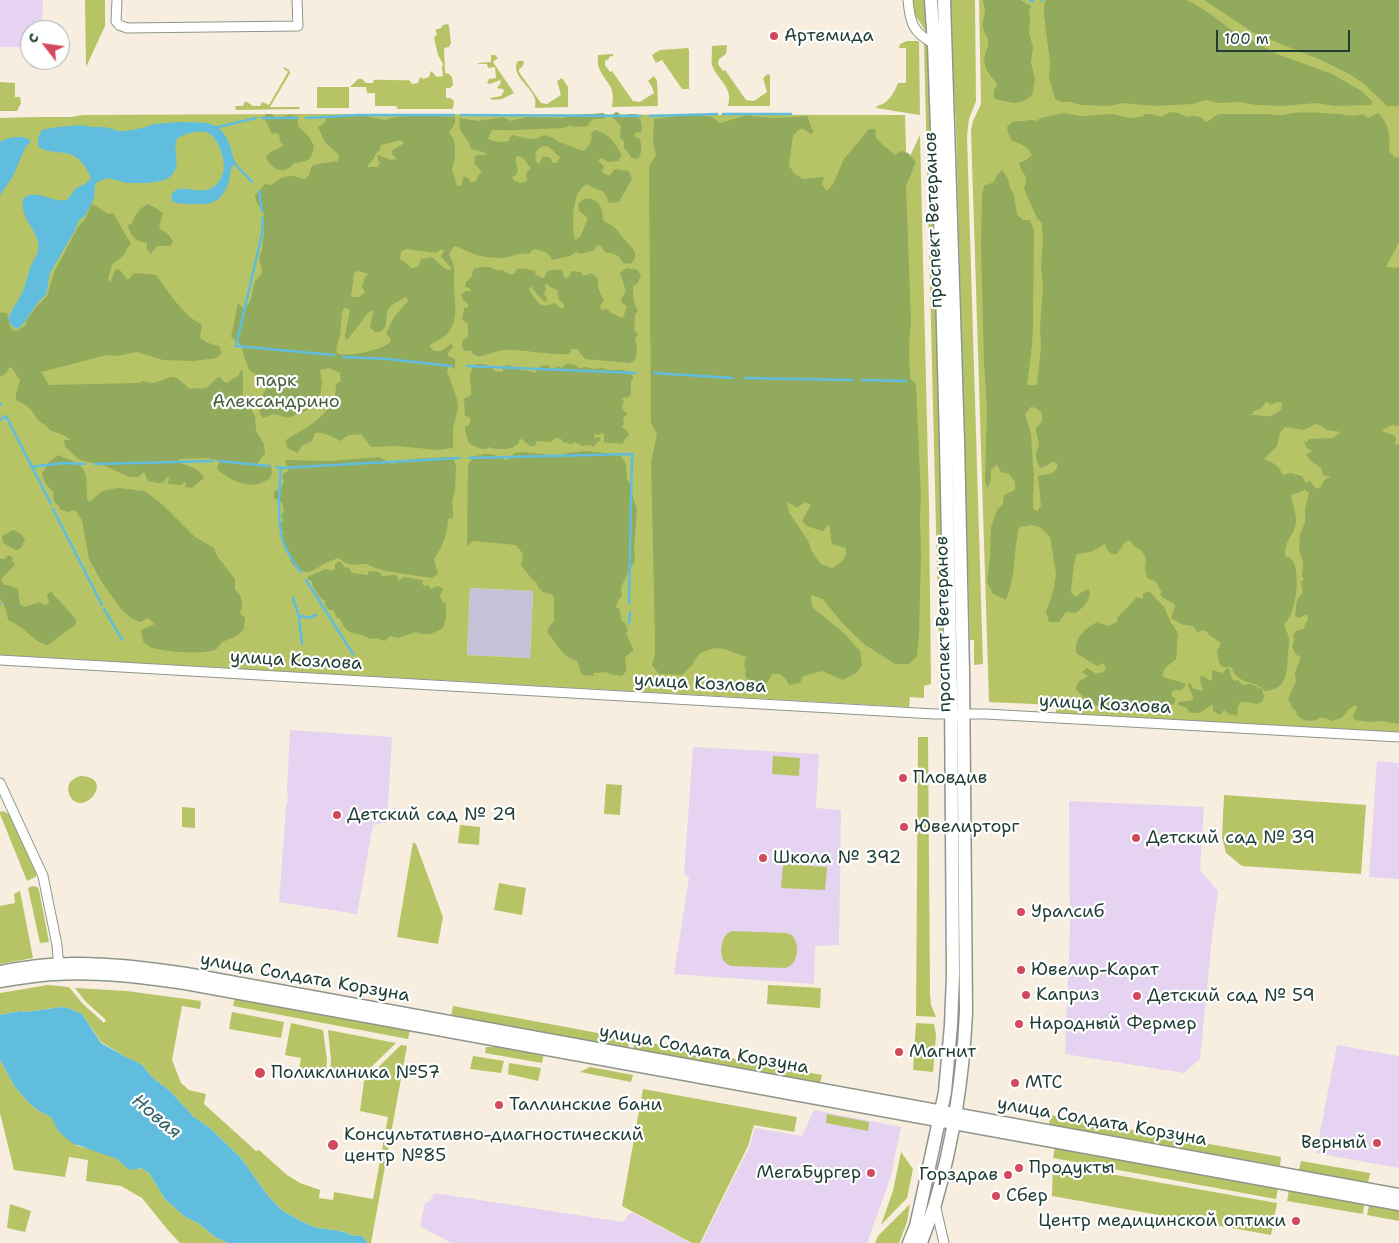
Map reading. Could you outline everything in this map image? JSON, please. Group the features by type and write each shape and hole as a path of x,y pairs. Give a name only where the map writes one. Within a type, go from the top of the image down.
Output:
{"main road":[{"name":"проспект Ветеранов","path":"921,1243 935,1204 959,1094 966,1012 931,0"},
{"name":"проспект Ветеранов","path":"909,1243 916,1226 945,1092 953,974 957,714 958,432 944,0"},
{"name":"улица Солдата Корзуна","path":"0,972 38,966 91,974 185,983 940,1115 1399,1204"},
{"name":"улица Солдата Корзуна","path":"0,981 39,975 59,969"},
{"name":"улица Солдата Корзуна","path":"954,1118 1399,1195"}],"street":[{"path":"116,0 116,21 118,25 127,28 298,26 297,0"},
{"path":"908,0 910,19 915,28 921,36 934,44"},
{"name":"улица Козлова","path":"0,660 1399,737"},
{"path":"0,783 43,876 57,941 59,969"},
{"path":"935,1204 944,1243"}],"shaded area":[{"path":"0,0 43,0 42,20 20,20 20,47 0,47"},
{"path":"470,588 533,591 530,658 467,655"},
{"name":"Детский сад № 29","path":"290,730 392,737 387,822 373,825 357,914 279,902 288,800"},
{"name":"Школа № 392","path":"693,747 819,754 816,808 841,810 839,945 815,946 814,984 674,974 689,878 684,873"},
{"path":"1377,761 1399,763 1399,879 1369,877"},
{"path":"1069,801 1204,807 1200,870 1218,891 1200,1059 1184,1073 1065,1054 1070,931"},
{"path":"1337,1045 1399,1056 1399,1168 1316,1153"},
{"path":"814,1110 901,1127 891,1176 867,1243 701,1243 750,1146 755,1128 802,1136"},
{"path":"434,1193 623,1222 631,1212 691,1243 451,1243 420,1226 425,1203 430,1201"}],"green space":[{"path":"85,0 105,0 105,26 86,67"},
{"path":"912,0 926,0 928,30 925,30 915,15"},
{"path":"950,0 975,0 976,101 969,119 967,136 983,664 974,665 974,640 970,640 956,129"},
{"path":"979,0 1399,0 1399,732 1056,713 1056,705 989,702 971,130 981,104"},
{"path":"983,0 1020,0 1031,6 1029,12 1029,33 1033,47 1031,63 1035,79 1032,95 1024,101 1014,103 994,99 994,91 997,84 989,74 984,60 988,39 983,26 985,11"},
{"path":"1046,0 1186,0 1212,15 1230,29 1277,54 1332,74 1360,90 1373,102 1370,105 1335,106 1316,103 1282,106 1238,102 1217,103 1206,100 1193,104 1154,106 1123,103 1109,106 1062,102 1055,99 1049,77 1050,63 1044,15"},
{"path":"1204,0 1399,0 1399,106 1387,106 1363,83 1349,74 1321,60 1254,33"},
{"path":"448,24 451,43 449,47 444,48 445,73 452,77 453,85 450,88 446,88 446,98 454,101 452,109 398,109 396,106 375,106 375,93 367,93 366,87 350,87 358,79 362,79 366,83 373,83 374,80 409,80 412,84 418,83 420,77 423,79 429,77 431,71 437,77 443,76 443,64 438,55 434,38 437,34 435,30"},
{"path":"907,41 919,42 920,115 876,108 890,98 898,83 906,83 906,48 899,48 900,44"},
{"path":"924,43 930,49 947,688 940,688"},
{"path":"727,45 726,54 719,59 718,64 723,71 725,70 746,100 754,101 767,92 763,78 768,74 770,75 770,106 728,106 729,94 712,65 712,46"},
{"path":"688,48 689,89 682,89 662,60 656,63 652,55 660,50"},
{"path":"613,54 613,56 605,61 605,65 610,72 612,71 633,101 640,102 654,93 648,81 654,76 657,81 658,106 612,107 613,94 610,85 598,66 598,55"},
{"path":"491,55 495,55 498,58 493,62 514,93 502,99 492,100 490,98 501,96 504,91 497,88 501,83 500,80 490,84 487,83 489,79 496,78 495,67 488,68 487,64 477,64 491,62"},
{"path":"518,61 524,61 519,72 541,103 547,104 561,95 557,81 562,78 568,87 568,107 535,108 533,94 516,71"},
{"path":"284,67 290,73 270,107 300,107 299,109 236,110 235,106 243,106 245,101 253,106 260,106 262,102 269,105 288,72"},
{"path":"0,82 15,83 15,97 20,97 21,103 17,111 0,111"},
{"path":"317,87 349,87 349,108 317,108"},
{"path":"616,112 622,118 629,114 636,114 641,121 642,131 640,133 636,132 634,136 639,138 641,146 641,152 637,159 630,157 624,148 624,141 620,138 621,126 612,117"},
{"path":"1170,112 1187,117 1198,116 1206,122 1220,114 1280,115 1316,113 1353,116 1362,114 1368,118 1378,113 1387,126 1390,142 1389,152 1396,158 1399,157 1399,242 1386,267 1399,267 1399,426 1392,425 1382,430 1394,435 1396,445 1399,444 1399,724 1354,720 1353,716 1357,707 1355,705 1342,718 1331,721 1326,718 1320,718 1310,721 1298,716 1288,699 1296,681 1295,672 1300,660 1300,656 1296,655 1292,647 1293,635 1296,631 1304,629 1308,620 1307,614 1299,618 1295,616 1297,600 1303,593 1301,582 1304,579 1302,576 1303,562 1299,550 1300,534 1305,523 1305,509 1309,493 1305,490 1291,495 1296,521 1287,544 1285,556 1294,563 1297,586 1294,605 1288,620 1284,624 1289,641 1287,672 1283,683 1273,689 1265,691 1261,687 1242,680 1234,673 1231,667 1223,667 1219,663 1217,651 1221,643 1207,632 1202,630 1198,633 1194,627 1183,625 1171,618 1175,606 1163,598 1157,583 1147,578 1145,569 1146,559 1142,551 1134,546 1130,540 1125,542 1117,554 1112,554 1107,550 1105,544 1091,552 1077,554 1071,592 1075,597 1089,589 1090,593 1087,603 1082,608 1076,613 1066,612 1059,622 1049,622 1046,612 1053,592 1056,574 1050,537 1041,528 1032,525 1019,527 1013,573 1006,600 993,594 987,582 991,527 997,510 1003,504 1004,495 1015,490 1015,482 1009,474 1001,472 997,465 991,470 991,481 987,488 985,481 987,406 981,248 982,196 984,186 994,182 1002,170 1008,179 1014,195 1017,214 1023,220 1030,220 1034,230 1033,326 1027,385 1037,385 1041,348 1040,328 1043,286 1041,266 1042,223 1037,218 1024,189 1026,177 1019,163 1032,155 1024,146 1012,141 1007,127 1016,121 1036,121 1041,118 1064,113 1081,116 1113,114 1130,118 1151,114 1161,117","holes":["1266,402 1270,405 1277,402 1282,403 1281,410 1269,416 1251,415","1031,407 1039,410 1042,415 1041,422 1036,428 1039,447 1036,457 1039,466 1041,468 1052,462 1057,463 1054,472 1038,476 1041,505 1038,511 1033,508 1034,475 1031,434 1025,414","1316,424 1326,430 1341,432 1333,438 1304,441 1306,447 1312,452 1306,455 1321,468 1323,475 1331,477 1324,480 1321,487 1316,489 1310,481 1306,483 1302,476 1291,473 1283,475 1275,465 1264,459 1277,446 1280,433 1285,427 1303,430"]},
{"path":"604,113 605,118 594,119 588,126 571,127 571,125 563,128 492,130 488,139 503,142 509,141 513,135 533,139 543,135 583,151 590,143 591,134 595,130 608,136 622,155 618,161 608,162 602,158 598,160 604,167 602,172 609,176 615,169 629,171 632,179 619,202 609,203 603,191 587,184 582,188 575,201 573,226 575,240 580,237 588,218 579,211 578,204 584,199 592,199 601,207 604,221 612,225 634,250 635,257 631,264 623,263 618,256 605,252 600,245 596,246 593,251 580,254 576,252 570,256 552,260 547,253 534,249 529,254 498,258 479,256 454,246 449,254 454,271 456,309 454,321 446,335 429,346 434,351 441,351 451,344 453,347 448,356 455,359 455,369 450,366 447,371 457,399 458,408 453,428 453,448 437,450 398,446 371,447 361,434 349,435 340,441 322,433 315,433 312,441 301,446 298,453 287,448 286,440 319,418 332,403 336,384 341,381 341,373 328,368 320,370 322,382 320,399 307,410 288,418 274,414 263,418 260,414 259,402 265,391 265,381 249,370 241,345 231,337 238,303 243,308 250,302 255,283 262,271 259,257 262,250 264,218 255,195 265,184 272,185 277,180 287,176 306,179 312,166 338,161 339,155 325,142 318,127 330,116 364,116 386,120 408,116 455,117 455,123 449,133 455,145 455,159 452,169 457,186 462,185 463,177 467,177 471,183 476,181 482,172 474,163 475,157 486,153 471,149 460,130 459,118 478,121 503,117 511,121 527,117 563,118","holes":["401,140 404,143 392,151 392,154 397,159 391,160 378,155 380,162 378,167 368,167 375,154 380,150 381,145","549,147 560,157 557,163 552,163 551,158 543,156 539,164 536,162 535,156 539,148","517,156 524,159 531,168 526,173 527,181 521,183 515,181 512,177 515,176 518,169 515,161","406,249 436,253 441,249 444,251 441,257 451,267 451,270 448,270 431,257 421,259 418,267 411,268 400,259 401,252","358,271 369,274 365,277 362,287 365,292 359,297 351,297 354,273","406,297 408,300 396,315 387,331 386,334 391,342 366,352 338,354 336,350 344,308 350,310 345,335 346,339 348,339 368,313 373,310 370,327 375,332 381,332 386,326 388,310 395,303"]},
{"path":"266,114 271,114 278,119 288,115 297,116 298,126 314,146 312,155 303,162 294,163 287,169 279,170 272,166 266,158 267,155 283,145 280,142 279,134 271,133 264,119"},
{"path":"695,114 712,117 720,123 747,115 774,118 807,116 814,131 811,134 802,128 793,136 789,166 795,174 803,179 824,177 822,185 827,191 833,184 844,159 869,129 875,129 876,138 895,155 901,151 908,153 916,162 906,186 911,322 909,346 910,378 916,384 921,496 921,553 917,656 909,664 895,664 864,644 842,623 823,599 811,595 812,607 844,633 860,651 862,665 856,673 843,680 822,671 803,676 800,683 789,685 780,674 772,674 765,686 756,684 748,681 745,674 744,665 746,657 725,649 714,648 700,653 682,675 659,674 652,665 655,655 655,640 651,462 657,434 651,423 649,167 656,155 653,142 654,119","holes":["787,502 797,508 805,502 811,505 802,521 806,526 823,531 829,524 832,544 846,548 843,560 832,568 821,564 812,552 808,541 789,512"]},
{"name":"парк Александрино","path":"83,115 905,115 907,181 916,162 910,156 920,135 929,506 931,684 924,686 924,698 910,697 909,707 0,655 0,118 71,117","holes":["470,588 533,591 530,658 467,655"]},
{"path":"93,204 108,214 113,213 131,244 124,255 112,265 108,280 110,282 115,270 119,269 128,280 134,273 156,275 183,310 202,324 200,338 208,343 219,346 222,353 216,358 194,361 163,360 137,352 116,356 107,355 41,372 49,385 140,383 143,381 152,383 171,377 177,378 190,389 203,388 220,377 224,382 228,383 238,376 241,370 243,372 243,395 255,416 256,431 264,444 265,453 258,463 261,466 271,465 272,474 269,479 252,485 241,483 226,476 217,469 219,461 208,458 179,459 180,463 197,470 204,478 192,488 185,487 186,482 181,485 168,484 169,478 167,477 164,482 148,481 144,472 138,477 130,477 105,466 80,460 65,447 64,440 71,440 50,430 40,422 27,406 16,400 20,380 11,367 0,377 0,312 7,313 10,327 14,331 27,324 26,321 36,307 47,296 54,272 78,227"},
{"path":"148,204 163,213 159,227 173,241 170,246 157,246 151,254 147,249 147,243 135,238 128,227 128,225 132,224 138,212"},
{"path":"490,267 511,275 515,273 516,269 526,269 535,271 536,276 538,274 539,277 544,278 549,271 562,270 565,279 570,275 571,271 581,272 583,276 592,273 598,279 598,288 604,301 600,306 601,310 607,309 611,313 623,318 627,306 623,304 621,299 626,291 620,273 627,268 638,270 641,276 637,284 633,286 634,302 638,311 635,315 634,330 638,335 635,338 637,350 634,361 629,363 585,359 577,349 571,349 569,354 509,350 479,357 473,354 471,350 464,351 462,345 463,340 468,337 468,323 462,320 464,308 468,307 468,304 461,295 465,291 470,291 470,288 465,287 466,282 472,277 474,269","holes":["546,283 557,290 559,300 564,304 564,309 554,303 542,305 529,289 531,286 545,302 547,300 544,293"]},
{"path":"477,364 487,365 494,371 502,372 505,366 509,365 514,370 519,367 522,371 526,370 535,373 541,366 548,365 554,369 557,366 562,368 570,364 579,368 624,370 633,376 631,395 622,399 624,402 623,410 628,414 623,418 624,424 622,427 629,435 623,444 604,442 604,434 597,435 595,433 595,438 599,437 601,440 596,443 597,445 594,444 594,447 590,445 582,446 575,442 570,445 562,442 561,439 555,438 551,442 537,441 535,446 530,446 522,439 512,448 497,449 489,447 481,449 468,442 465,430 465,426 468,426 471,421 469,417 465,416 464,399 471,395 471,366"},
{"path":"585,451 621,456 626,464 627,479 632,487 632,494 637,509 635,561 621,588 622,596 616,607 620,610 621,620 625,623 628,631 626,633 634,651 625,657 626,669 622,676 607,672 594,673 593,676 582,675 577,661 566,656 560,649 547,632 550,625 554,622 554,597 543,592 521,565 523,554 516,545 473,541 467,546 468,465 474,456 489,454 507,460 515,453 523,452 560,456"},
{"path":"58,455 81,466 84,470 87,499 90,502 106,490 118,488 145,491 163,505 195,537 214,548 217,556 235,579 235,589 242,600 240,613 245,618 244,629 237,636 222,642 217,649 212,651 167,651 152,648 145,643 141,630 155,624 148,618 140,622 131,618 121,609 101,581 89,559 82,520 75,510 68,512 60,509 54,501 53,492 45,483 42,474 48,463"},
{"path":"379,457 392,464 412,459 452,457 456,465 455,490 452,502 453,518 448,519 444,540 434,559 438,574 432,578 385,571 367,564 352,565 345,563 339,558 309,572 295,567 290,561 289,551 281,537 284,532 280,530 283,520 281,516 284,510 282,503 274,498 274,492 280,489 284,481 282,478 283,474 289,470 285,460 330,461"},
{"path":"13,530 20,533 25,540 21,548 16,550 3,543 2,536"},
{"path":"8,555 13,558 12,561 15,564 1,579 4,585 18,589 20,604 25,607 39,602 45,605 49,603 47,594 51,592 76,619 76,624 48,645 37,641 20,626 8,620 6,609 0,598 0,559 5,559"},
{"path":"341,562 344,567 349,568 352,573 368,575 368,571 379,572 382,576 396,575 399,581 404,577 422,580 422,584 428,585 431,589 438,586 442,588 440,596 446,604 446,618 443,628 427,634 416,632 398,638 390,636 385,641 376,638 370,639 350,632 344,627 340,619 336,617 334,611 328,609 325,601 318,595 311,580 308,580 307,577 326,569 330,571 335,569 335,564"},
{"path":"1149,591 1164,607 1178,635 1176,659 1165,668 1162,676 1186,684 1182,690 1171,692 1172,696 1176,699 1174,704 1166,706 1163,703 1156,707 1150,703 1140,708 1131,707 1126,712 1112,711 1098,706 1086,699 1076,689 1078,682 1088,676 1082,672 1087,668 1096,674 1106,669 1104,663 1097,666 1076,653 1077,642 1084,631 1097,622 1108,626 1117,622 1117,618 1137,597 1143,599 1143,594"},
{"path":"1227,668 1232,679 1235,681 1238,680 1243,685 1250,684 1262,689 1264,697 1262,702 1256,704 1240,702 1236,716 1230,715 1224,710 1220,715 1213,711 1213,706 1211,705 1196,713 1189,712 1187,708 1178,705 1178,702 1193,699 1189,683 1192,685 1192,688 1202,691 1200,677 1203,676 1211,681 1212,670 1223,673"},
{"path":"918,737 928,737 930,993 931,1005 936,1017 916,1016"},
{"path":"773,756 800,758 799,776 772,774"},
{"path":"80,776 95,781 97,789 89,800 80,803 72,799 68,788 70,782"},
{"path":"606,784 622,785 620,815 604,814"},
{"path":"1224,795 1366,805 1361,874 1242,866 1226,853 1222,837"},
{"path":"182,807 195,808 195,828 182,827"},
{"path":"3,811 9,814 37,875 27,881 0,814"},
{"path":"460,825 480,827 479,845 458,843"},
{"path":"413,842 416,844 443,917 438,944 397,937"},
{"path":"783,864 827,867 825,890 781,888"},
{"path":"499,883 526,888 522,915 494,910"},
{"path":"32,886 37,887 39,890 49,942 40,943 28,888"},
{"path":"20,891 33,958 0,964 0,906 15,903 14,894"},
{"path":"733,931 786,933 792,935 797,949 795,959 790,966 785,968 728,965 723,960 721,953 722,944 724,937"},
{"path":"48,985 69,987 82,1003 104,1023 106,1020 85,1001 75,988 127,991 201,1001 200,1009 182,1006 172,1060 181,1083 189,1090 206,1094 204,1104 256,1151 259,1150 287,1175 300,1183 320,1190 319,1198 333,1200 334,1192 373,1199 388,1117 360,1111 364,1081 401,1045 407,1046 371,1243 368,1243 362,1236 314,1227 283,1211 268,1196 241,1158 210,1128 194,1117 141,1064 101,1042 82,1014 61,1007 0,1015 0,993"},
{"path":"768,985 821,988 820,1008 767,1004"},
{"path":"235,997 410,1030 408,1039 233,1006"},
{"path":"453,1006 630,1039 628,1049 451,1016"},
{"path":"232,1012 284,1022 281,1038 229,1029"},
{"path":"291,1023 323,1030 327,1060 326,1074 299,1069 301,1058 285,1055"},
{"path":"916,1023 934,1024 936,1034 933,1072 913,1070"},
{"path":"328,1030 396,1043 358,1080 330,1075 331,1060"},
{"path":"635,1040 822,1075 820,1083 633,1049"},
{"path":"486,1047 511,1047 544,1053 542,1063 485,1053"},
{"path":"473,1056 504,1061 501,1073 470,1069"},
{"path":"0,1060 15,1087 28,1102 39,1111 51,1117 78,1146 117,1159 134,1170 141,1168 149,1173 165,1199 185,1217 198,1223 215,1237 228,1243 179,1242 142,1198 121,1186 86,1181 88,1160 69,1157 65,1177 14,1170 0,1113"},
{"path":"509,1063 541,1068 538,1081 508,1074"},
{"path":"590,1067 633,1075 631,1082 580,1072"},
{"path":"643,1089 797,1117 794,1132 754,1125 748,1146 700,1243 692,1243 622,1206"},
{"path":"827,1114 869,1122 868,1131 826,1123"},
{"path":"1050,1115 1281,1157 1280,1166 1049,1125"},
{"path":"1055,1147 1278,1188 1276,1199 1053,1158"},
{"path":"901,1152 913,1169 907,1198 881,1225 893,1191"},
{"path":"1301,1161 1370,1173 1368,1183 1299,1170"},
{"path":"1053,1164 1277,1203 1271,1235 1052,1196"},
{"path":"1289,1190 1364,1205 1363,1214 1287,1201"},
{"path":"10,1204 31,1211 25,1232 7,1228"},
{"path":"910,1204 907,1222 899,1243 875,1243 878,1236"},
{"path":"1369,1205 1399,1211 1399,1221 1367,1215"}],"water":[{"path":"202,122 215,126 225,135 235,162 229,181 220,198 206,204 187,204 173,202 171,197 174,191 180,189 209,189 216,185 222,176 224,161 219,146 212,136 203,132 187,134 177,139 175,170 165,180 149,183 127,183 107,178 97,182 91,205 84,217 79,220 50,273 46,295 39,301 18,329 12,326 8,319 23,291 38,249 36,237 24,212 23,199 27,196 36,195 67,200 76,188 85,184 91,178 84,165 76,157 41,148 38,144 38,139 42,130 82,125 126,131 154,124"},
{"path":"16,137 30,140 30,143 26,146 13,176 0,195 0,142"},
{"name":"Новая","path":"61,1007 82,1014 101,1043 141,1064 194,1117 210,1128 241,1158 268,1196 283,1211 314,1227 362,1236 368,1243 228,1243 215,1237 198,1223 185,1217 165,1199 149,1173 141,1168 128,1169 117,1159 72,1143 58,1131 51,1117 39,1111 28,1102 15,1087 0,1060 0,1015"}],"waterway":[{"path":"650,116 717,114"},
{"path":"723,114 791,114"},
{"path":"306,118 358,115 454,115"},
{"path":"461,115 640,116"},
{"path":"218,127 256,118"},
{"path":"262,118 297,118"},
{"path":"234,163 252,182"},
{"path":"259,191 262,211"},
{"path":"263,218 262,234 236,346 334,355"},
{"path":"343,357 387,359 451,366"},
{"path":"467,366 636,373"},
{"path":"654,373 733,378"},
{"path":"745,378 853,380"},
{"path":"862,380 906,381"},
{"path":"0,420 6,416 51,504"},
{"path":"469,458 632,454 629,603"},
{"path":"276,467 460,458"},
{"path":"95,464 213,461"},
{"path":"219,461 269,466"},
{"path":"31,467 64,463 85,464"},
{"path":"281,468 279,494 280,530 290,556 301,572"},
{"path":"53,509 102,605"},
{"path":"306,580 353,654"},
{"path":"293,598 299,617"},
{"path":"104,609 122,640"},
{"path":"629,624 630,612"},
{"path":"302,644 299,617 308,618 316,615"}],"place":[{"name":"Артемида","path":"774,36"},
{"name":"Пловдив","path":"903,778"},
{"name":"Детский сад № 29","path":"337,815"},
{"name":"Ювелирторг","path":"904,827"},
{"name":"Детский сад № 39","path":"1136,838"},
{"name":"Школа № 392","path":"763,858"},
{"name":"Уралсиб","path":"1021,912"},
{"name":"Ювелир-Карат","path":"1021,970"},
{"name":"Каприз","path":"1026,995"},
{"name":"Детский сад № 59","path":"1137,996"},
{"name":"Народный Фермер","path":"1019,1024"},
{"name":"Магнит","path":"899,1052"},
{"name":"Поликлиника №57","path":"260,1073"},
{"name":"МТС","path":"1015,1083"},
{"name":"Таллинские бани","path":"499,1105"},
{"name":"Верный","path":"1377,1143"},
{"name":"Консультативно-диагностический центр №85","path":"333,1145"},
{"name":"Продукты","path":"1019,1168"},
{"name":"МегаБургер","path":"871,1173"},
{"name":"Горздрав","path":"1008,1175"},
{"name":"Сбер","path":"996,1196"},
{"name":"Центр медицинской оптики","path":"1296,1221"}]}
